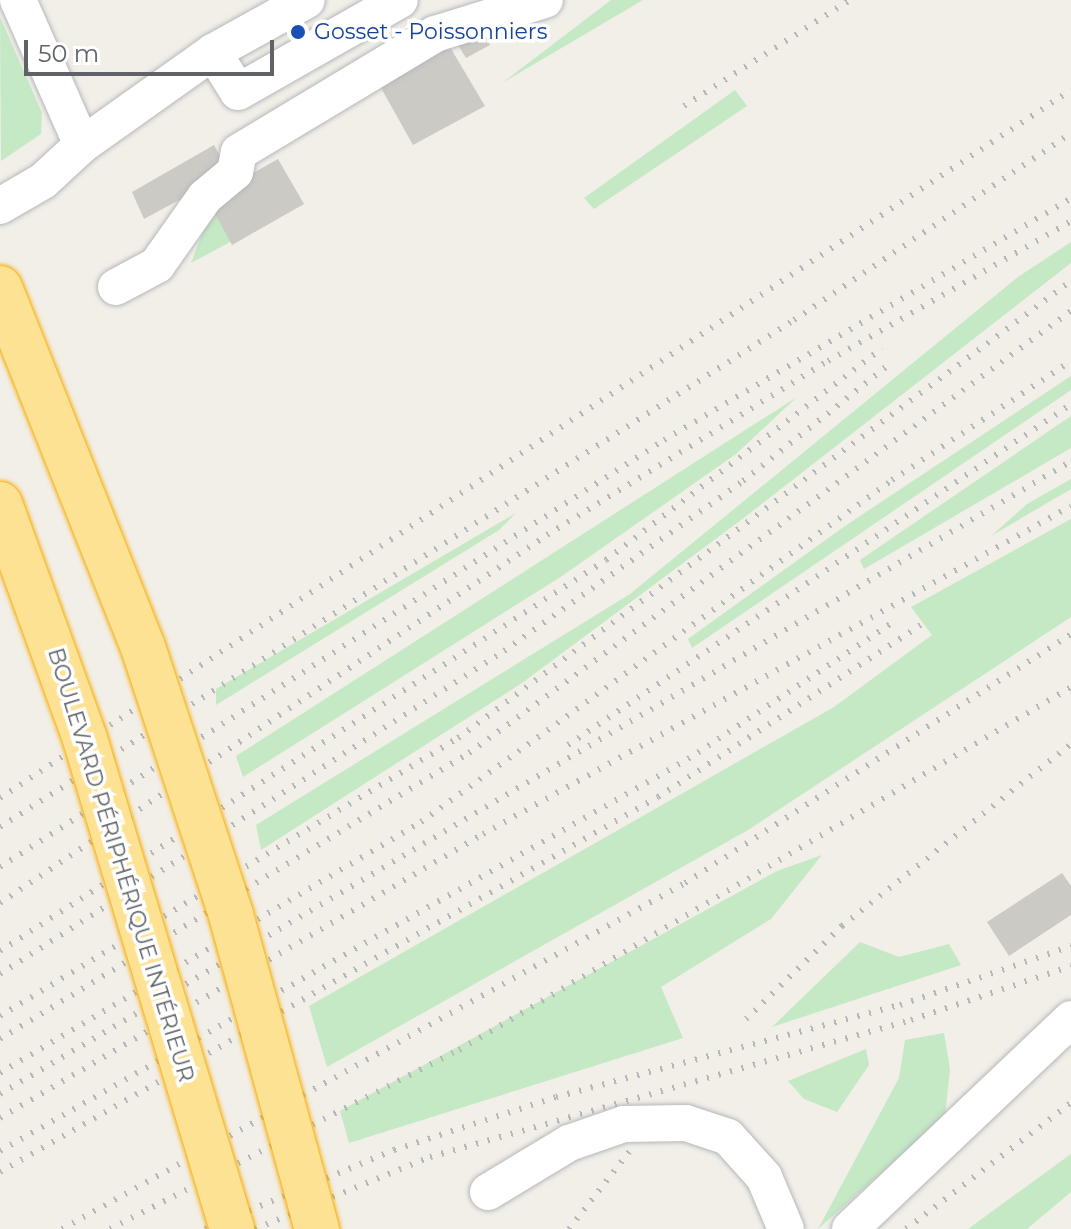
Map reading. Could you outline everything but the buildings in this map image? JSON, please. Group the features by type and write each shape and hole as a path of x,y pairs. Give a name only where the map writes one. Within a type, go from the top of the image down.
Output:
{"highway":[{"path":"0,288 143,647 231,915 317,1229"},
{"name":"BOULEVARD PÉRIPHÉRIQUE INTÉRIEUR","path":"0,504 85,739 232,1229"}],"street":[{"path":"18,0 95,136"},
{"path":"0,206 43,181 95,136 213,52 307,0"},
{"path":"213,52 238,92 400,0"},
{"path":"116,287 157,265 205,197 235,172 239,152 435,34 545,0"},
{"path":"850,1229 1071,1019"},
{"path":"488,1192 569,1143 624,1124 686,1123 728,1137 764,1177 786,1229"}],"green space":[{"path":"611,0 643,0 502,83"},
{"path":"0,17 42,113 41,134 1,161"},
{"path":"735,90 747,106 594,209 584,198"},
{"path":"213,206 232,241 191,263"},
{"path":"1071,242 1071,263 745,517 522,683 261,850 256,825 630,594 1018,277"},
{"path":"1071,376 1071,390 692,648 688,639 845,526"},
{"path":"797,397 736,454 562,576 243,777 236,756"},
{"path":"1071,416 1071,448 864,569 860,560"},
{"path":"1071,479 1071,489 991,536 1027,504"},
{"path":"516,513 499,530 216,705 216,689"},
{"path":"1071,519 1071,617 748,830 327,1067 309,1006 834,707 932,635 911,607"},
{"path":"822,855 771,919 661,987 683,1038 349,1143 340,1111 777,871"},
{"path":"860,942 899,957 949,944 961,965 772,1027"},
{"path":"944,1033 950,1069 945,1116 818,1229 899,1078 905,1040"},
{"path":"866,1049 869,1065 837,1112 804,1099 788,1081"},
{"path":"1071,1154 1071,1192 1027,1229 968,1229"}],"railway":[{"path":"684,106 850,0"},
{"path":"0,798 1071,90"},
{"path":"0,827 794,320 1071,133"},
{"path":"0,867 664,440 1071,198"},
{"path":"0,903 547,535 828,361 1071,221"},
{"path":"0,1016 458,738 1071,281"},
{"path":"0,1039 469,753 1071,311"},
{"path":"0,951 606,560 882,348"},
{"path":"0,1073 421,822 892,480 1071,361"},
{"path":"0,974 504,651 743,481 892,362"},
{"path":"568,745 1071,404"},
{"path":"0,1094 1071,461"},
{"path":"0,1118 483,834 1071,506"},
{"path":"0,1151 688,759 895,621"},
{"path":"0,1172 658,797 921,625"},
{"path":"62,1229 685,883 1071,634"},
{"path":"110,1229 459,1050 1071,687"},
{"path":"746,1019 842,926 1071,744"},
{"path":"205,1229 394,1150 556,1097 900,1005 1071,946"},
{"path":"255,1229 430,1157 911,1020 1071,966"},
{"path":"906,1229 1071,1103"},
{"path":"569,1229 629,1152"}],"place":[{"name":"Gosset - Poissonniers","path":"298,32"}]}
